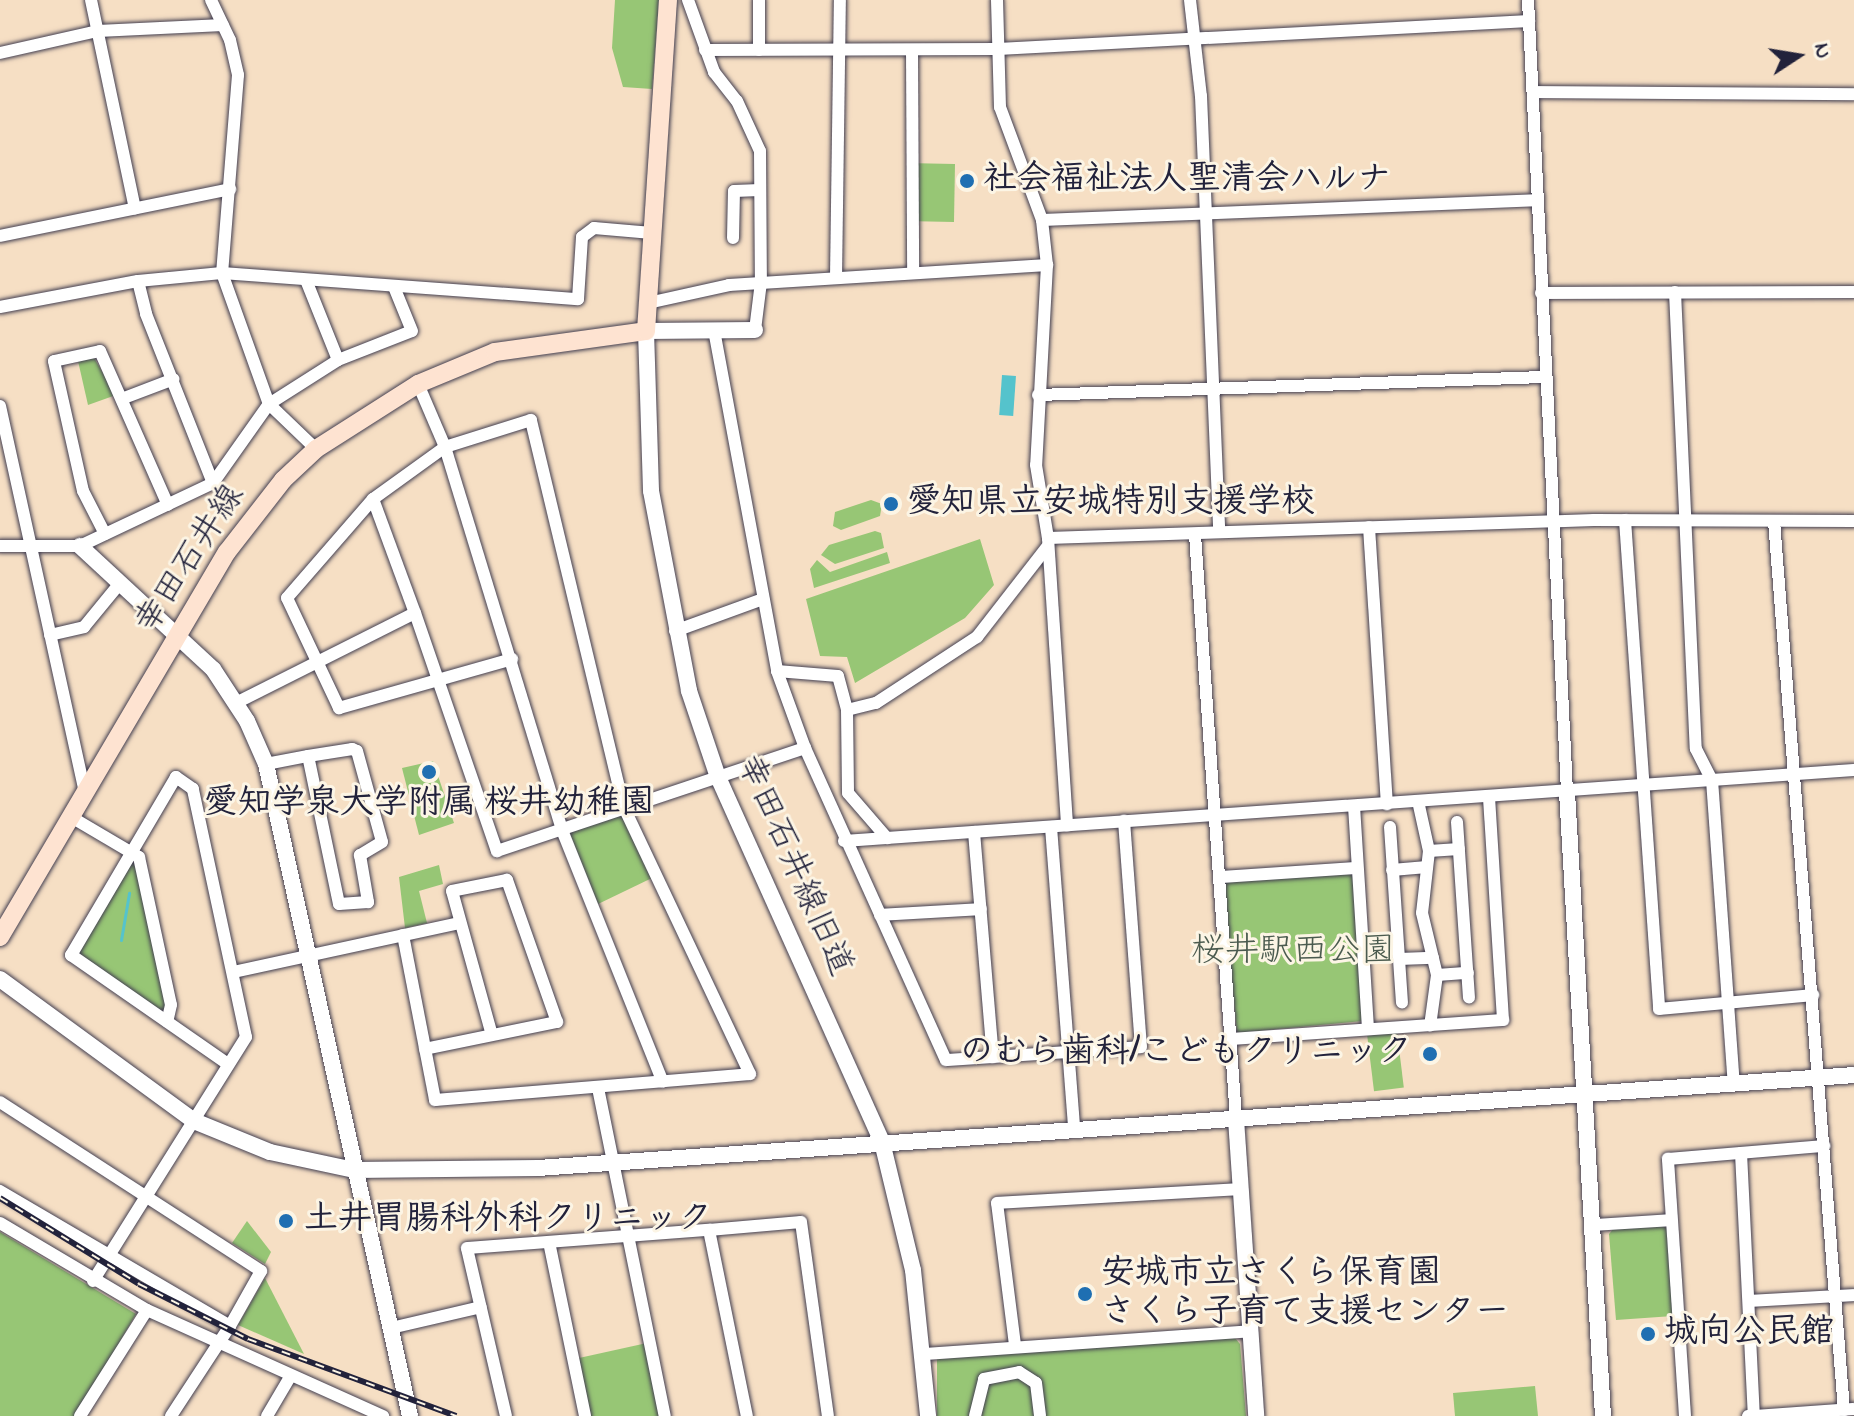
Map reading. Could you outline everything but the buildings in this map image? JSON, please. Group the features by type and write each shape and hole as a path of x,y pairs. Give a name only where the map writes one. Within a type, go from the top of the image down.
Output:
{"main road":[{"path":"646,331 668,0"},
{"name":"幸田石井線","path":"0,937 227,552 283,480 316,449 418,384 495,352 646,331"}],"street":[{"path":"91,0 135,208"},
{"path":"211,0 223,25 238,75 222,273 269,404 316,449"},
{"path":"646,331 755,330 761,282 760,151 737,101 705,50 688,0"},
{"path":"759,0 759,50"},
{"path":"836,278 840,0"},
{"path":"997,0 1000,107 1042,220 1047,265 1036,465 1048,543 1067,825"},
{"path":"1190,0 1206,213 1219,532"},
{"path":"1528,0 1550,521 1588,1093 1603,1416"},
{"path":"705,50 998,49 1529,21"},
{"path":"0,53 98,31 223,25"},
{"path":"912,50 913,273"},
{"path":"1533,92 1854,94"},
{"path":"0,236 230,189"},
{"path":"733,238 734,191 760,190"},
{"path":"1042,220 1536,200"},
{"path":"0,307 138,281 222,273 578,299 582,237 594,228 652,233"},
{"path":"648,303 761,282 1047,265"},
{"path":"306,280 338,360"},
{"path":"138,281 146,314 213,483"},
{"path":"0,546 80,546 213,483 269,404 338,360 412,331 394,287"},
{"path":"1675,292 1696,749 1712,780 1734,1084"},
{"path":"1541,293 1854,292"},
{"path":"714,330 777,671 844,841 946,1060 1141,1047 1124,821"},
{"name":"幸田石井線旧道","path":"646,331 651,491 675,631 718,777 882,1142 913,1270 925,1354 928,1416"},
{"path":"105,534 83,491 54,361 100,351 124,398 168,505"},
{"path":"1038,395 1544,377"},
{"path":"124,398 174,379"},
{"path":"418,384 445,447 562,830 663,1082"},
{"path":"0,406 85,793"},
{"path":"403,935 435,1100 750,1074 624,808 531,420 445,447 373,499 287,598 339,708 512,659"},
{"path":"373,499 497,851 805,748"},
{"path":"1625,520 1641,785 1659,1009 1813,995"},
{"path":"847,710 876,703 977,637 1048,543 1219,532 1550,521 1854,521"},
{"path":"1748,1416 1849,1410 1836,1296 1774,521"},
{"path":"1369,527 1387,804"},
{"path":"1195,535 1256,1416"},
{"path":"80,546 179,634 213,669 236,703 266,764 311,955 354,1170 410,1416"},
{"path":"50,635 84,627 121,582"},
{"path":"675,631 763,599"},
{"path":"236,703 415,613"},
{"path":"777,671 838,676 847,710 848,793 887,838"},
{"path":"266,764 308,756 357,751 382,842 360,855 368,902 339,904 308,756"},
{"path":"844,841 1854,770"},
{"path":"93,1281 246,1037 191,785 172,778 71,955 228,1064"},
{"path":"1230,1039 1503,1020 1489,796"},
{"path":"1418,801 1429,851 1422,913 1437,975 1430,1026"},
{"path":"1354,806 1368,1029"},
{"path":"71,817 129,851 141,862 171,1005 167,1022"},
{"path":"1457,822 1469,998"},
{"path":"1051,827 1074,1129"},
{"path":"1390,827 1402,1003"},
{"path":"974,832 993,1057"},
{"path":"1429,851 1459,849"},
{"path":"1392,870 1427,867"},
{"path":"1220,877 1357,868"},
{"path":"425,1049 557,1022 507,880 452,891 492,1035"},
{"path":"880,915 981,909"},
{"path":"233,972 459,923"},
{"path":"1399,959 1433,958"},
{"path":"1437,975 1468,973"},
{"path":"0,979 194,1121 270,1152 354,1170 451,1173 1854,1075"},
{"path":"598,1088 665,1416"},
{"path":"0,1102 261,1271 230,1326 171,1416"},
{"path":"1685,1416 1668,1159 1824,1146"},
{"path":"1741,1153 1754,1416"},
{"path":"1015,1345 997,1203 1240,1189"},
{"path":"0,1191 108,1258 230,1326"},
{"path":"1594,1225 1671,1220"},
{"path":"506,1416 467,1248 801,1222 828,1416"},
{"path":"0,1223 93,1281 147,1310 216,1344 383,1416"},
{"path":"709,1230 747,1416"},
{"path":"549,1242 585,1416"},
{"path":"1750,1301 1854,1295"},
{"path":"391,1328 481,1307"},
{"path":"80,1416 147,1310"},
{"path":"925,1354 1015,1345 1250,1331"},
{"path":"979,1415 984,1379 1019,1372 1036,1383 1040,1416"},
{"path":"267,1416 290,1377"}],"green space":[{"path":"615,0 659,0 652,89 623,87 612,48"},
{"path":"918,163 955,164 954,222 917,221"},
{"path":"94,358 116,395 88,405 78,361"},
{"path":"871,500 882,504 880,516 841,530 833,526 835,512"},
{"path":"875,531 881,533 884,548 835,564 821,555 829,545"},
{"path":"980,539 994,585 965,618 855,683 847,657 820,656 806,599"},
{"path":"887,552 890,563 814,588 810,569 817,560 830,572"},
{"path":"433,761 454,823 419,835 402,768"},
{"path":"622,811 652,878 596,905 569,838 571,831"},
{"path":"128,862 138,864 167,1008 160,1012 80,958 77,950"},
{"path":"439,865 443,884 419,891 427,923 405,928 399,877"},
{"name":"桜井駅西公園","path":"1348,871 1354,878 1363,1021 1237,1033 1223,885 1227,880"},
{"path":"1397,1032 1404,1088 1374,1091 1367,1036"},
{"path":"247,1221 271,1252 265,1264 232,1243"},
{"path":"1664,1226 1669,1231 1673,1316 1616,1320 1609,1234 1614,1228"},
{"path":"0,1232 136,1314 76,1416 0,1416"},
{"path":"265,1278 304,1354 238,1325"},
{"path":"1235,1338 1240,1344 1246,1416 937,1416 937,1359"},
{"path":"647,1343 662,1416 591,1416 579,1358"},
{"path":"1535,1386 1538,1416 1455,1416 1453,1393"}],"water":[{"path":"1002,375 1016,376 1013,416 999,415"}],"waterway":[{"path":"121,940 129,893"}],"railway":[{"path":"0,1198 139,1284 248,1339 456,1416"}],"place":[{"name":"社会福祉法人聖清会ハルナ","path":"967,181"},
{"name":"愛知県立安城特別支援学校","path":"891,504"},
{"name":"愛知学泉大学附属 桜井幼稚園","path":"429,772"},
{"name":"のむら歯科/こどもクリニック","path":"1430,1054"},
{"name":"土井胃腸科外科クリニック","path":"286,1221"},
{"name":"安城市立さくら保育園 さくら子育て支援センター","path":"1085,1294"},
{"name":"城向公民館","path":"1648,1334"}]}
